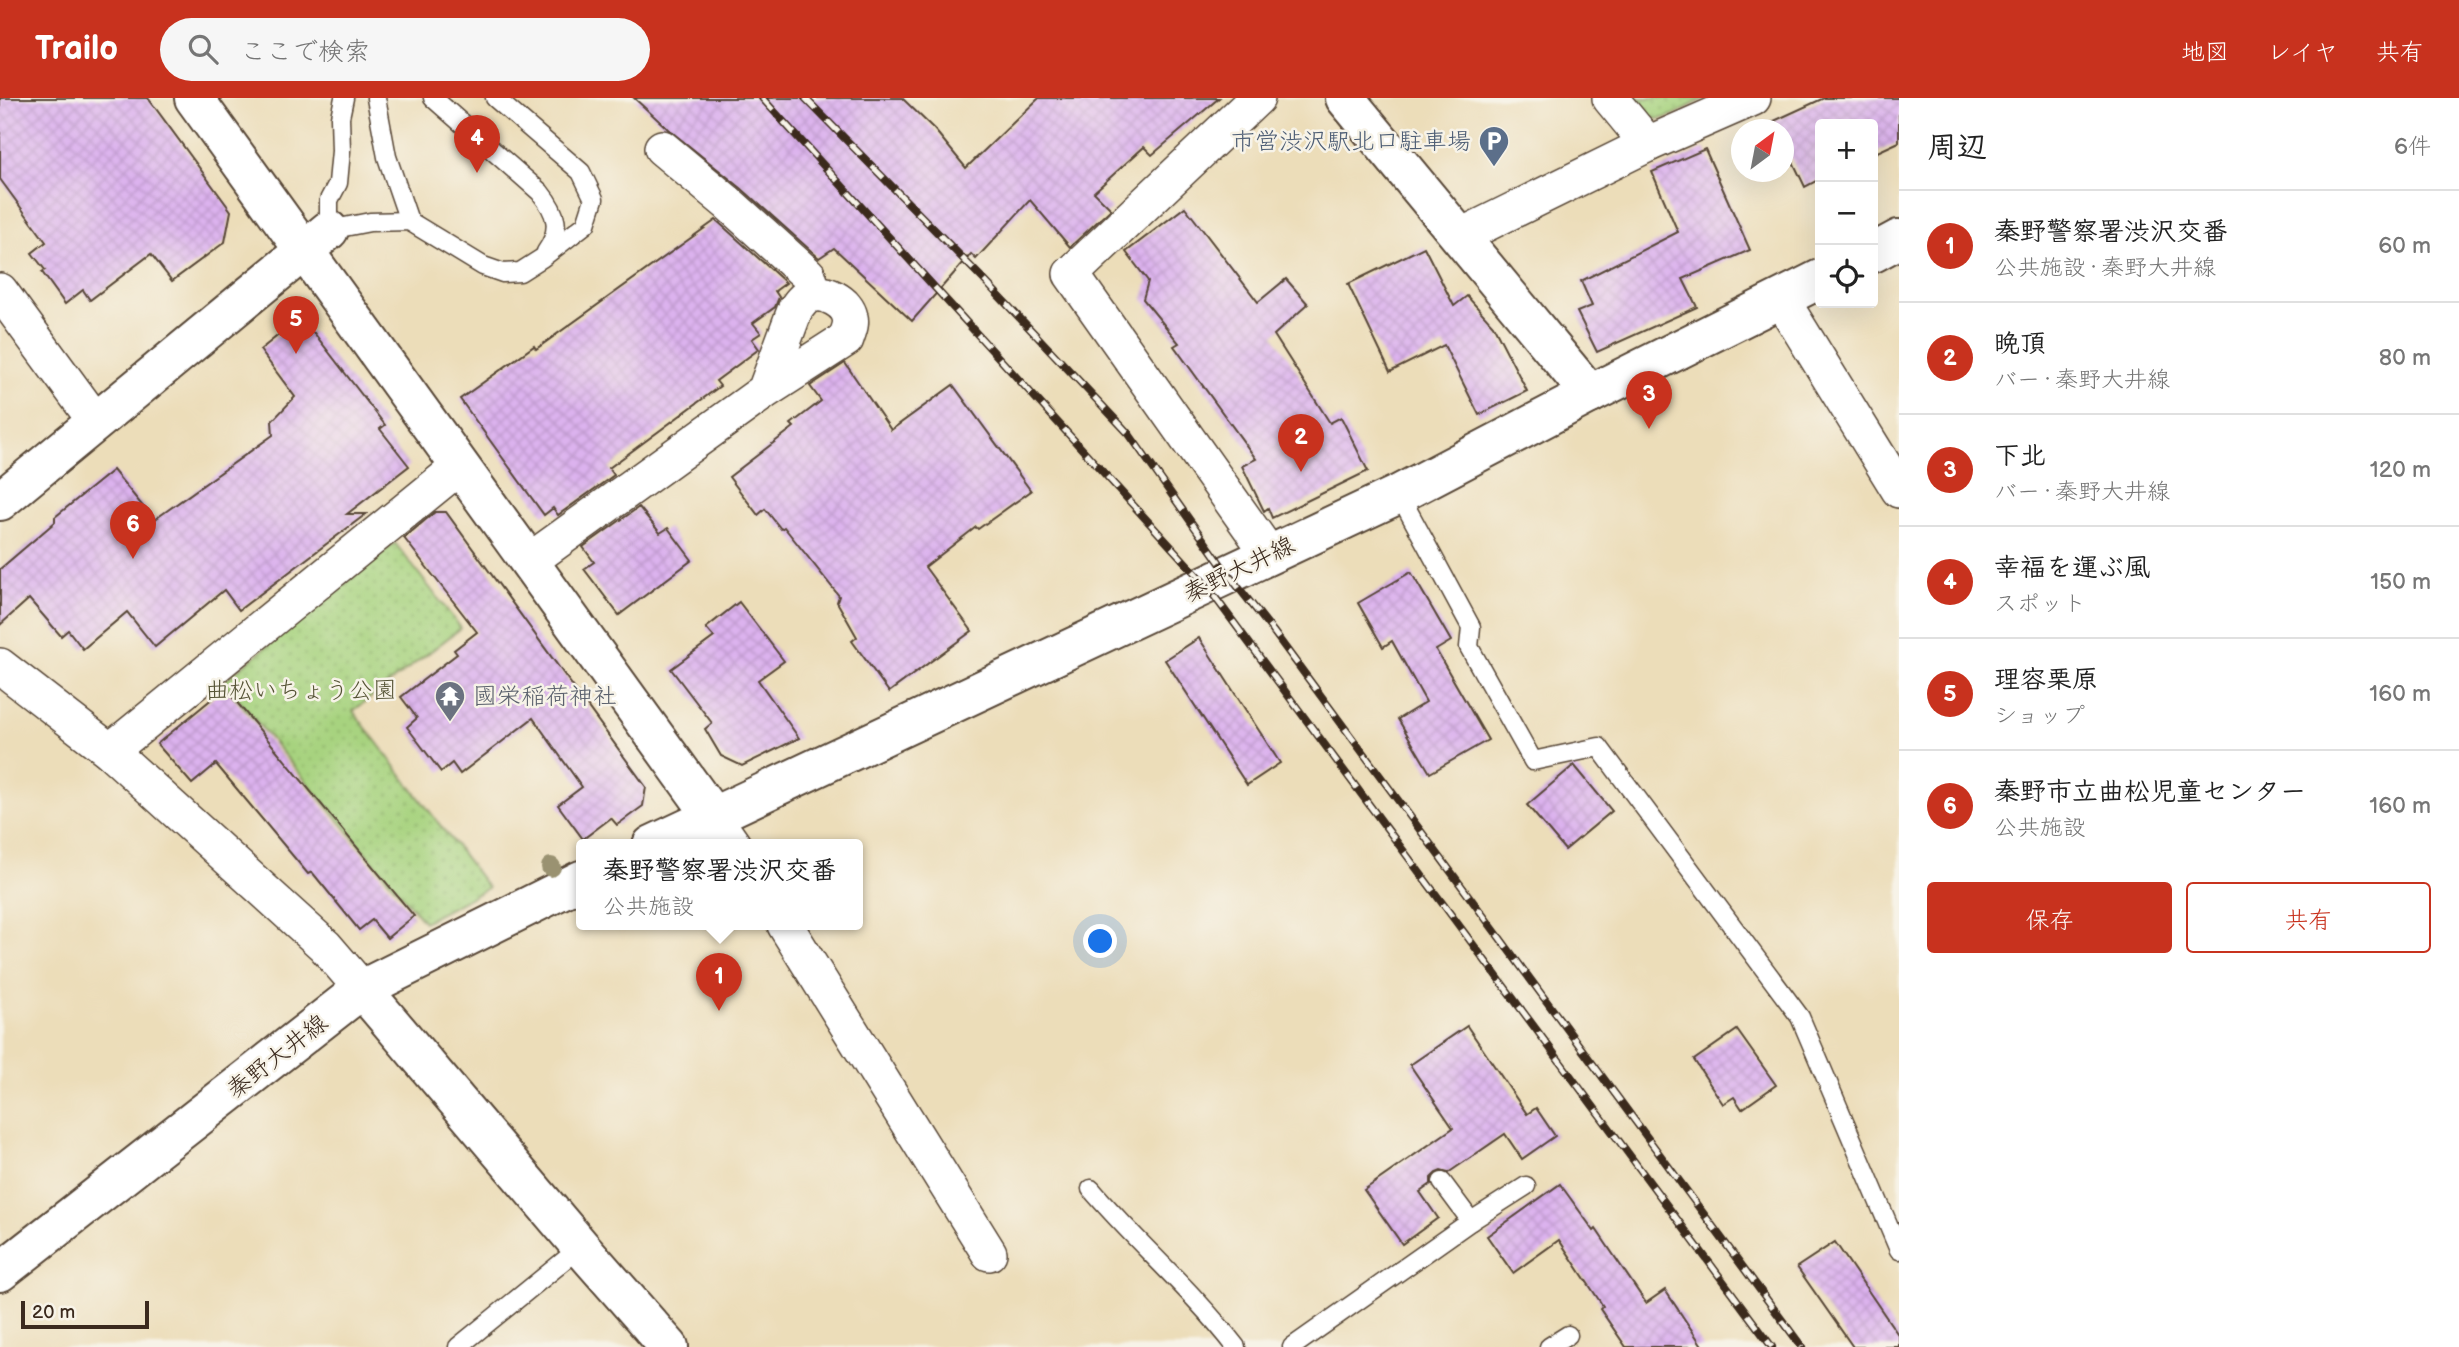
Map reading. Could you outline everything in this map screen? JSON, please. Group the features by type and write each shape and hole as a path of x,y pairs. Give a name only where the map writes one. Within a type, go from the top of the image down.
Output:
{"street":[{"path":"194,98 316,240 459,467 722,830"},
{"path":"1257,98 1071,274 1269,554"},
{"path":"1345,98 1590,394"},
{"path":"1610,98 1648,144"},
{"path":"1459,237 1648,144 1753,98"},
{"path":"662,148 808,275 814,294"},
{"path":"1878,250 1899,239"},
{"path":"0,501 316,240"},
{"name":"秦野大井線","path":"680,839 722,830 1269,554 1399,494 1590,394 1815,282"},
{"path":"0,291 96,422"},
{"path":"528,562 765,391 846,339 851,319 846,308 823,294 802,299 795,310 765,391"},
{"path":"1781,299 1899,490"},
{"path":"110,751 459,467"},
{"path":"0,666 110,751 325,946 669,1347"},
{"name":"秦野大井線","path":"0,1272 362,989 576,882"},
{"path":"788,930 989,1253"}],"lane":[{"path":"316,240 329,200 338,183 340,117 344,98"},
{"path":"376,98 387,157 409,221"},
{"path":"433,98 540,192 551,206 556,219 556,231 552,244 542,258"},
{"path":"316,240 370,222 409,221 483,266 502,273 520,272 586,224 594,200 580,172 495,98"},
{"path":"1399,494 1471,627 1469,647 1533,761 1599,747 1800,1017 1899,1250"},
{"path":"1442,1182 1471,1221"},
{"path":"1293,1347 1471,1221 1526,1186"},
{"path":"1091,1189 1119,1223 1213,1318 1236,1347"},
{"path":"458,1347 581,1247"},
{"path":"1549,1347 1568,1335"}],"green space":[{"path":"1625,98 1706,98 1672,115 1654,119 1636,109"},
{"name":"曲松いちょう公園","path":"395,543 461,628 353,711 488,888 424,922 223,682"}],"building":[{"path":"0,98 148,98 231,211 225,242 172,281 151,254 90,300 83,290 65,304 32,253 46,242 0,179"},
{"path":"634,98 902,98 934,129 966,168 1039,98 1219,98 1152,155 1144,147 1094,192 1111,209 1070,247 1030,200 976,259 971,254 912,321 834,248 819,258"},
{"path":"1824,98 1899,98 1899,142 1878,152 1878,119 1815,119 1815,182 1805,187 1794,164 1794,119 1778,119"},
{"path":"1705,149 1750,250 1683,279 1697,307 1597,352 1577,312 1592,306 1581,281 1678,232 1652,172"},
{"path":"1185,207 1258,302 1286,279 1308,304 1274,335 1330,423 1341,417 1368,471 1272,518 1268,508 1264,511 1242,466 1256,459 1174,346 1179,343 1143,299 1148,281 1126,252"},
{"path":"716,220 786,283 775,291 779,297 775,307 753,323 761,333 752,339 759,349 716,381 720,386 609,468 614,475 558,515 553,508 544,515 460,399 534,346 536,349"},
{"path":"1424,247 1454,306 1467,296 1493,325 1527,391 1479,415 1444,345 1390,372 1348,284"},
{"path":"286,329 314,333 385,425 380,429 409,466 347,514 366,514 239,610 224,590 155,647 127,612 83,649 68,630 61,636 29,599 0,625 0,569 55,522 55,517 113,470 154,520 273,435 272,421 295,397 260,350"},
{"path":"845,363 891,430 953,385 1031,491 978,529 976,527 925,567 972,631 889,692 852,641 857,637 837,602 839,596 784,527 781,529 765,509 758,515 729,477 794,427 791,424 821,401 810,386"},
{"path":"639,507 660,533 668,528 692,560 619,615 584,569 594,562 583,547"},
{"path":"435,512 446,512 646,787 643,806 617,825 611,818 583,839 558,805 582,787 533,718 460,774 452,763 441,772 407,727 417,718 401,697 457,654 454,650 477,632 404,538"},
{"path":"1411,572 1451,641 1436,650 1488,740 1430,773 1398,719 1426,702 1392,641 1383,647 1358,603"},
{"path":"739,602 784,661 758,680 799,738 742,766 721,756 705,729 712,723 671,669 714,637 706,628"},
{"path":"1199,638 1280,763 1247,785 1165,660"},
{"path":"225,688 414,916 387,938 372,920 359,930 312,872 308,874 216,764 192,784 157,744"},
{"path":"1574,765 1612,811 1565,850 1527,805"},
{"path":"1467,1026 1527,1114 1536,1108 1555,1136 1522,1159 1505,1134 1448,1173 1436,1173 1431,1178 1431,1184 1420,1192 1438,1218 1402,1244 1364,1190 1453,1128 1410,1065"},
{"path":"1737,1030 1776,1085 1742,1109 1734,1097 1723,1104 1694,1060"},
{"path":"1560,1184 1594,1231 1596,1229 1646,1303 1665,1290 1703,1347 1626,1347 1600,1309 1603,1306 1559,1240 1513,1273 1487,1236"},
{"path":"1835,1242 1899,1336 1899,1347 1853,1347 1797,1267"}],"railway":[{"path":"762,98 1206,585 1772,1347"},
{"path":"805,98 984,280 1129,434 1227,573 1273,631 1802,1347"}],"place":[{"name":"市営渋沢駅北口駐車場","path":"1494,168"},
{"name":"幸福を運ぶ風","path":"477,173"},
{"name":"理容栗原","path":"296,354"},
{"name":"下北","path":"1649,429"},
{"name":"晩頂","path":"1301,472"},
{"name":"秦野市立曲松児童センター","path":"133,559"},
{"name":"國栄稲荷神社","path":"450,723"},
{"name":"秦野警察署渋沢交番","path":"719,1011"}]}
